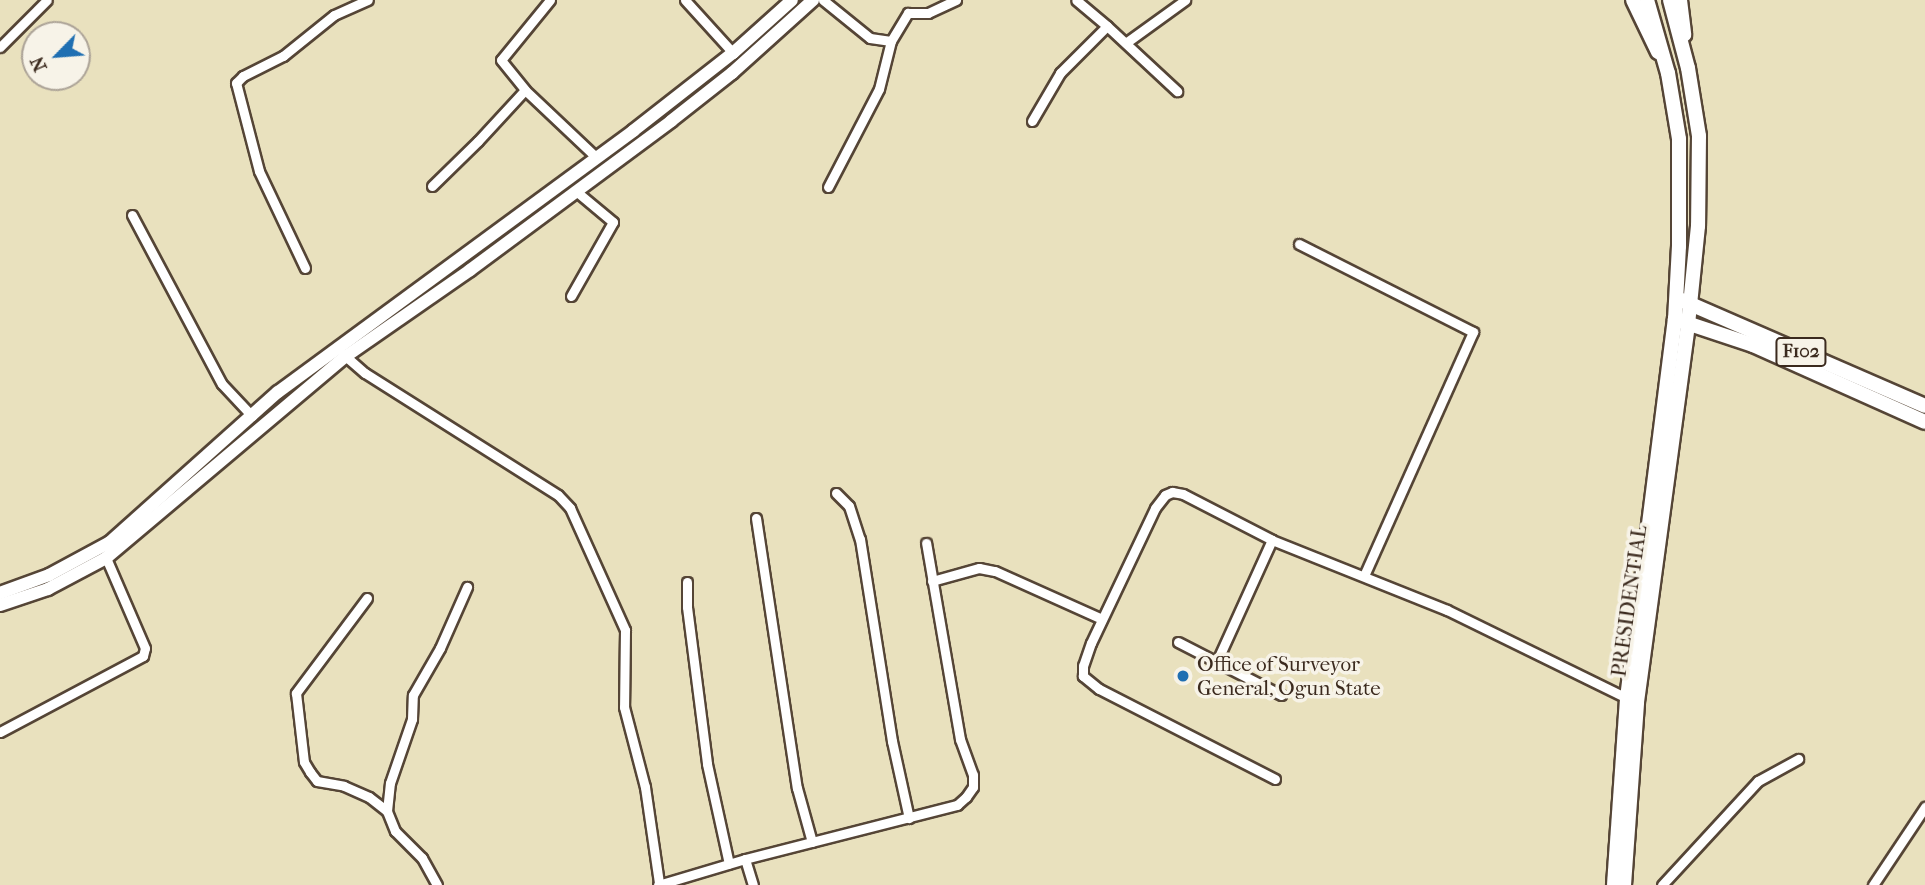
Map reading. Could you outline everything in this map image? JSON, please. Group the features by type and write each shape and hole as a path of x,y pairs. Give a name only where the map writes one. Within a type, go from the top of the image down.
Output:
{"main road":[{"path":"0,605 48,589 106,558 156,519 341,352 733,53 792,0"},
{"path":"0,593 49,575 110,542 278,392 577,192 732,73 813,0"},
{"path":"1633,0 1668,73"},
{"path":"1614,885 1632,700 1681,322 1676,298 1679,139 1668,73 1647,0"},
{"path":"1670,0 1688,68"},
{"path":"1680,0 1699,136 1698,226 1691,304 1681,322"},
{"name":"F102","path":"1676,298 1925,406"},
{"name":"F102","path":"1681,322 1753,345 1925,422"},
{"name":"PRESIDENTIAL","path":"1624,885 1632,700"}],"street":[{"path":"0,47 47,0"},
{"path":"305,268 259,171 236,83 243,76 283,56 334,15 368,0"},
{"path":"550,0 501,60 525,90 597,158"},
{"path":"685,0 733,53"},
{"path":"823,0 870,38 891,41"},
{"path":"828,187 879,89 891,41 908,13 928,13 956,0"},
{"path":"1076,0 1127,42 1177,91"},
{"path":"1127,42 1185,0"},
{"path":"1032,121 1060,73 1107,26"},
{"path":"432,186 525,90"},
{"path":"571,296 612,222 577,192"},
{"path":"132,215 222,384 252,416"},
{"path":"1299,244 1473,332 1364,576"},
{"path":"341,352 365,373 558,495 570,508 625,630 624,707 645,787 659,884 745,859 957,806 973,788 973,775 960,739 926,543"},
{"path":"1275,779 1099,689 1083,676 1083,666 1102,619 1155,508 1172,492 1183,494 1272,540 1447,610 1632,700"},
{"path":"836,493 849,506 860,539 892,741 909,818"},
{"path":"756,518 797,788 812,842"},
{"path":"1217,661 1272,540"},
{"path":"0,732 143,656 145,648 106,558"},
{"path":"932,581 979,568 995,571 1102,619"},
{"path":"687,582 687,607 707,764 729,864"},
{"path":"437,885 422,858 395,831 387,811 390,783 412,719 413,695 440,648 467,587"},
{"path":"368,598 296,693 303,762 310,772 317,781 344,786 369,797 387,811"},
{"path":"1178,642 1281,695"},
{"path":"1662,885 1758,781 1798,759"},
{"path":"1873,885 1925,807"},
{"path":"745,859 753,885"}],"place":[{"name":"Office of Surveyor General, Ogun State","path":"1183,676"}]}
